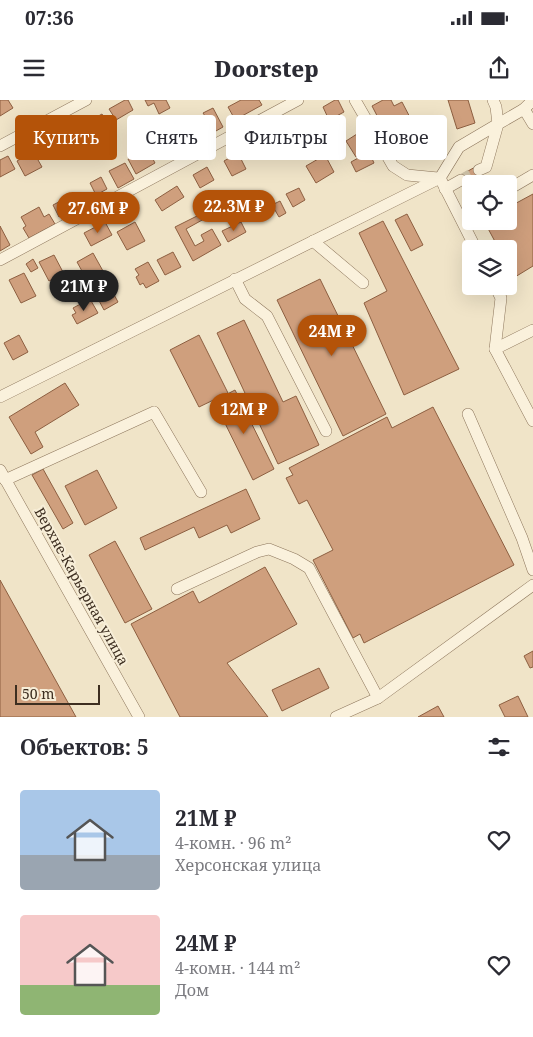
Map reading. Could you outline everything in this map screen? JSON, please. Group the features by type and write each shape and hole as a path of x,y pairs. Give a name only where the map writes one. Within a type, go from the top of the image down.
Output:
{"street":[{"path":"0,146 86,100"},
{"path":"0,260 298,100"},
{"path":"355,100 393,166 407,176 443,183"},
{"path":"479,170 486,167 498,124 496,107 493,100"},
{"path":"472,240 443,183 458,147 524,109 533,100"},
{"path":"524,109 533,124"},
{"path":"517,184 533,175"},
{"path":"0,397 313,241 443,183 461,180"},
{"path":"313,241 363,283"},
{"path":"235,279 245,299 267,316 326,431"},
{"path":"500,295 501,298 495,349 533,421"},
{"path":"495,349 533,330"},
{"path":"2,475 154,412 201,492"},
{"path":"468,414 522,538 533,570"},
{"name":"Верхне-Карьерная улица","path":"2,475 139,717"},
{"path":"177,589 269,549 294,559 309,568 378,698"},
{"path":"336,717 378,698 533,585"}],"building":[{"path":"0,100 8,100 13,108 0,116"},
{"path":"128,100 133,110 117,119 117,115 113,115 109,109"},
{"path":"145,100 166,100 170,108 159,114 154,103 148,106"},
{"path":"241,100 259,100 262,105 244,115 232,115 228,107"},
{"path":"338,100 344,112 338,115 327,115 323,107"},
{"path":"383,100 391,100 394,106 402,102 409,115 377,115 372,106"},
{"path":"448,100 468,100 475,123 457,129"},
{"path":"213,108 223,127 216,131 216,115 204,115 203,113"},
{"path":"356,135 356,157 346,141"},
{"path":"8,156 15,169 0,177 0,160"},
{"path":"356,159 373,160 374,163 356,172 351,162"},
{"path":"38,160 42,167 25,176 17,161"},
{"path":"129,160 153,160 155,163 136,174"},
{"path":"242,160 246,169 232,176 224,161"},
{"path":"316,160 328,160 334,172 316,183 306,166"},
{"path":"125,163 134,179 118,188 109,171"},
{"path":"477,166 481,174 462,175 462,182 459,176"},
{"path":"207,167 214,180 200,188 193,175"},
{"path":"101,177 107,189 96,195 90,183"},
{"path":"177,186 184,197 162,211 155,200"},
{"path":"299,188 305,200 293,207 286,194"},
{"path":"533,194 533,266 517,276 517,240 494,240 489,230 517,230 517,203"},
{"path":"72,195 78,207 59,217 53,205"},
{"path":"280,201 286,213 279,217 272,205"},
{"path":"39,207 44,217 49,214 55,224 29,238 23,228 26,226 21,217"},
{"path":"201,214 204,219 186,229 195,246 204,241 201,235 212,229 221,245 193,261 175,227"},
{"path":"407,214 423,245 411,251 395,220"},
{"path":"383,221 459,369 404,395 364,303 387,291 359,233"},
{"path":"105,222 112,235 91,246 84,233"},
{"path":"135,222 145,241 127,250 117,232"},
{"path":"241,222 246,232 228,242 222,231"},
{"path":"0,226 10,245 0,251"},
{"path":"173,252 181,267 165,275 157,260"},
{"path":"93,253 103,271 87,280 77,262"},
{"path":"54,255 64,274 49,281 39,262"},
{"path":"33,259 38,268 31,272 26,264"},
{"path":"148,262 159,281 146,288 143,283 140,285 136,277 139,275 135,269"},
{"path":"24,273 36,296 21,303 9,280"},
{"path":"320,279 386,414 343,436 277,300"},
{"path":"110,287 118,302 104,310 96,295"},
{"path":"90,299 98,313 77,324 72,315 76,313 73,308"},
{"path":"244,320 283,402 296,396 319,445 278,464 217,333"},
{"path":"19,335 28,352 13,360 4,343"},
{"path":"199,335 228,393 199,407 170,350"},
{"path":"65,383 79,405 35,432 43,447 31,454 9,417"},
{"path":"235,390 274,469 253,480 214,401"},
{"path":"433,407 514,565 364,643 360,634 353,638 313,560 333,550 307,500 299,504 286,478 293,475 289,468 387,417 392,428"},
{"path":"43,469 73,523 63,529 32,475"},
{"path":"97,470 117,508 85,525 65,486"},
{"path":"246,489 260,519 231,533 227,525 199,538 194,527 145,550 140,538"},
{"path":"115,541 152,609 125,623 89,555"},
{"path":"265,567 297,624 227,663 268,717 180,717 131,624 193,591 199,603"},
{"path":"0,580 76,717 0,717"},
{"path":"533,651 533,667 530,668 524,656"},
{"path":"319,668 329,688 282,711 272,690"},
{"path":"518,696 528,717 505,717 499,705"},
{"path":"438,706 444,717 418,717"}],"tunnel":[{"path":"461,180 479,170"}]}
